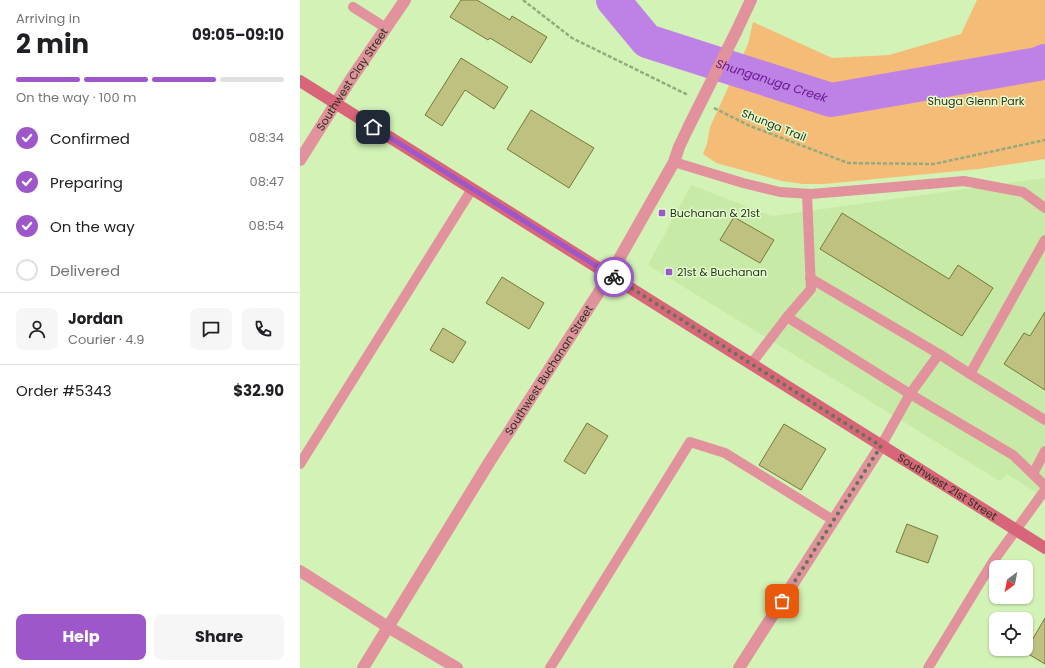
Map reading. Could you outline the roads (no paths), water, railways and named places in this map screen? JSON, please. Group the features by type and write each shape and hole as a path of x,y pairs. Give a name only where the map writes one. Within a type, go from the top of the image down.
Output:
{"main road":[{"name":"Southwest 21st Street","path":"300,81 1045,548"}],"street":[{"name":"Southwest Clay Street","path":"300,160 405,0"},
{"name":"Southwest Buchanan Street","path":"363,668 490,461 610,275 674,162 689,126 751,0"},
{"path":"740,668 881,446"},
{"path":"300,571 388,627 457,668"}],"lane":[{"path":"353,6 386,28"},
{"path":"674,162 743,183 780,192 807,194 964,181 1023,192 1045,208"},
{"path":"300,464 472,189"},
{"path":"751,364 787,317 811,289 807,194"},
{"path":"970,374 1045,240"},
{"path":"810,278 939,354 1045,420"},
{"path":"787,317 1013,456 1045,486"},
{"path":"881,446 910,394 939,354"},
{"path":"550,668 690,442 724,453 833,520"},
{"path":"1033,474 1045,451"},
{"path":"928,668 992,563 1045,490"}],"waterway":[{"name":"Shunganuga Creek","path":"613,0 647,41 831,100 1038,64 1045,61"}],"place":[{"name":"Buchanan & 21st","path":"662,213"},
{"name":"21st & Buchanan","path":"669,272"}],"park label":[{"name":"Shuga Glenn Park","path":"976,101"}]}
